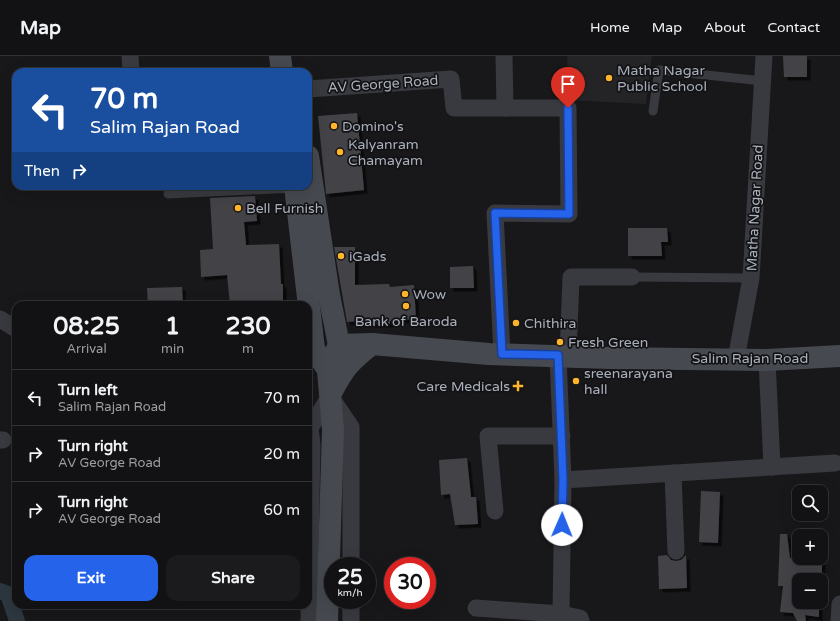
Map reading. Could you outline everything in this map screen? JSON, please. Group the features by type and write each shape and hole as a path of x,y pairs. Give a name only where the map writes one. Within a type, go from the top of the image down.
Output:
{"main road":[{"path":"280,56 282,68"},
{"path":"295,56 296,68"},
{"path":"312,182 329,295 339,346 328,370 333,430 327,621"},
{"path":"295,190 306,301"},
{"path":"330,396 341,374 347,366 372,344"},
{"name":"Salim Rajan Road","path":"339,346 372,344 502,354 563,356 767,360 840,356"},
{"path":"312,350 328,370"}],"street":[{"path":"504,56 505,108"},
{"name":"Matha Nagar Road","path":"736,359 751,278 764,56"},
{"name":"AV George Road","path":"312,89 451,79 454,108 568,108 569,214 495,213 502,354"},
{"path":"560,614 563,480 563,356 571,277 632,277"},
{"path":"0,319 12,326"},
{"path":"767,360 772,467"},
{"path":"312,425 330,396 351,427 351,557"},
{"path":"495,511 488,436 562,436"},
{"path":"563,480 835,463"},
{"path":"673,473 676,551"},
{"path":"839,621 840,604"},
{"path":"476,608 560,614 580,618 581,621"},
{"path":"309,609 309,621"},
{"path":"350,621 351,609"}],"lane":[{"path":"653,111 659,70 763,81"},
{"path":"168,194 241,190"},
{"path":"632,277 751,278"}],"shaded area":[{"name":"Matha Nagar Public School","path":"567,56 652,56 646,104 569,100"}],"building":[{"path":"783,56 807,56 807,77 784,77"},
{"path":"357,113 364,190 326,194 318,116"},
{"path":"255,196 257,221 244,222 246,245 279,244 283,301 230,301 227,275 201,277 200,250 213,249 210,198"},
{"path":"628,228 667,228 668,242 661,242 662,256 628,256"},
{"path":"334,247 355,247 355,285 389,284 390,287 414,285 416,319 390,321 390,324 369,324 369,320 347,322"},
{"path":"473,266 474,288 450,288 450,267"},
{"path":"182,287 183,301 148,301 147,288"},
{"path":"467,458 471,497 476,497 478,524 455,525 450,494 441,495 439,460"},
{"path":"701,491 720,492 718,543 699,542"},
{"path":"780,534 787,534 792,565 822,565 822,573 792,573 792,609 819,609 819,617 805,615 806,621 797,621 793,613 780,612 783,586 778,586"},
{"path":"667,555 671,560 676,561 681,560 686,555 687,588 659,589 658,556"}],"waterway":[{"path":"0,591 8,594 12,606"},
{"path":"13,609 17,621"}],"place":[{"name":"Matha Nagar Public School","path":"609,78"},
{"name":"Domino's","path":"334,126"},
{"name":"Kalyanram Chamayam","path":"340,152"},
{"name":"Bell Furnish","path":"238,208"},
{"name":"iGads","path":"341,256"},
{"name":"Wow","path":"405,294"},
{"name":"Bank of Baroda","path":"406,306"},
{"name":"Chithira","path":"516,323"},
{"name":"Fresh Green","path":"560,342"},
{"name":"sreenarayana hall","path":"576,381"},
{"name":"Care Medicals","path":"518,386"}],"route":[{"path":"562,525 562,436 558,355 502,354 495,213 569,214 568,108"}]}
